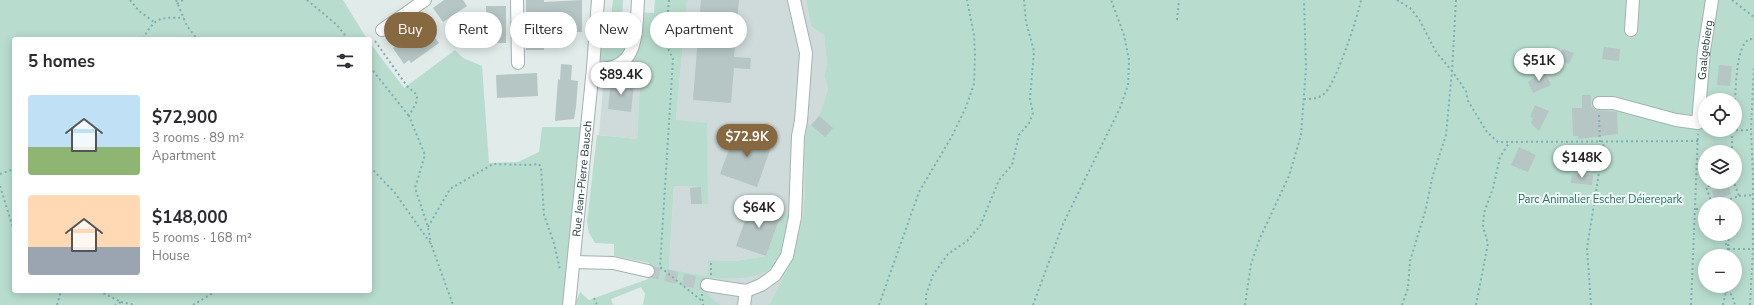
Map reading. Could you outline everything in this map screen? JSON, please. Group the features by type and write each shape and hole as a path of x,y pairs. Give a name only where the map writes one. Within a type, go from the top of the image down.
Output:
{"street":[{"path":"382,30 425,0"},
{"path":"517,0 518,62"},
{"name":"Rue Jean-Pierre Bausch","path":"570,305 593,68 598,0"},
{"path":"593,68 612,68 625,60 633,49 636,35 638,0"},
{"path":"709,281 746,291 761,285 775,275 787,256 795,217 798,136 806,53 794,0"},
{"path":"1631,30 1633,0"},
{"name":"Gaalgebierg","path":"1702,93 1704,51 1712,0"},
{"path":"1599,103 1613,102 1698,126"},
{"path":"574,262 613,263 648,271"},
{"path":"744,305 746,291"}],"path":[{"path":"130,0 138,11 154,22"},
{"path":"176,0 184,18 196,37"},
{"path":"177,4 182,0"},
{"path":"307,0 337,25 346,37"},
{"path":"670,0 664,42 673,59 660,267 702,301"},
{"path":"879,305 919,192 952,136 966,107 974,84 974,34 967,0"},
{"path":"926,305 926,295 933,276 948,254 967,241 980,226 999,180 1012,165 1019,135 1029,123 1033,112 1030,99 1034,51 1026,22 1024,0"},
{"path":"1033,305 1064,224 1120,108 1128,85 1129,60 1124,34 1111,0"},
{"path":"1177,20 1179,0"},
{"path":"1245,305 1251,264 1288,176 1301,135 1306,68 1304,0"},
{"path":"1304,99 1315,99 1324,94 1336,73 1361,0"},
{"path":"1397,0 1410,8 1419,19 1436,52 1466,91 1468,101 1487,132 1498,142 1699,141 1692,305"},
{"path":"1402,305 1408,288 1410,261 1425,212 1433,175 1446,135 1452,71 1456,0"},
{"path":"1732,0 1754,17"},
{"path":"144,37 154,22 166,17 184,18"},
{"path":"382,30 373,38 407,86 415,93 417,97 416,103 409,116"},
{"path":"1736,93 1738,67 1742,47 1748,40 1754,39"},
{"path":"1750,305 1753,249 1754,174 1751,130 1754,67"},
{"path":"372,70 409,116 425,155 415,188 428,227 431,244 453,305"},
{"path":"1599,103 1600,142"},
{"path":"1742,130 1751,130"},
{"path":"1591,305 1587,248 1604,142"},
{"path":"1476,305 1488,243 1483,227 1484,213 1493,188 1500,157 1509,143"},
{"path":"428,227 450,189 493,164 539,164 544,215 554,243 559,268 564,274 572,276"},
{"path":"372,169 395,193 431,244"},
{"path":"0,174 12,170"},
{"path":"0,186 12,227"},
{"path":"1736,189 1739,196"},
{"path":"1736,197 1753,195"},
{"path":"1725,241 1728,249"},
{"path":"1728,249 1729,241"},
{"path":"1742,249 1753,249"},
{"path":"709,281 711,260"},
{"path":"57,305 60,293"},
{"path":"103,293 121,302 135,305"},
{"path":"193,305 213,293"},
{"path":"1723,305 1726,293"},
{"path":"1729,293 1732,295 1735,305"},
{"path":"594,298 596,305"},
{"path":"115,305 121,302"}],"shaded area":[{"path":"687,0 806,0 811,26 824,34 827,64 824,75 828,89 819,116 811,125 809,123 803,217 794,256 769,305 720,305 709,298 706,292 707,277 770,269 782,212 766,256 735,261 708,260 707,276 669,269 674,186 701,187 702,203 708,204 676,120 683,48 747,48 747,12 686,12"},
{"path":"604,76 640,80 637,139 599,135"}],"green space":[{"path":"0,0 343,0 366,37 12,37 12,293 372,293 372,46 404,88 455,50 463,58 482,66 489,163 518,162 539,152 542,127 581,127 563,305 0,305"},
{"path":"613,0 623,0 622,12 612,12"},
{"path":"655,0 687,0 686,12 654,12"},
{"name":"Parc Animalier Escher Déierepark","path":"806,0 1754,0 1754,305 769,305 794,256 803,217 805,145 808,123 811,125 819,116 828,89 824,75 827,64 824,35 811,26"},
{"path":"642,12 650,13 650,48 683,48 676,120 707,123 708,204 702,204 701,187 674,186 669,269 707,276 708,260 735,261 766,256 782,212 789,216 781,253 776,263 769,270 750,277 707,277 708,294 720,305 643,305 645,294 641,287 611,299 613,305 574,305 580,292 589,300 648,279 649,263 614,256 614,244 595,243 589,233 587,222 597,135 637,139 640,80 604,76 605,62 600,60 601,48 642,48"}],"building":[{"path":"444,0 463,0 467,6 458,12 445,12 445,21 443,22 433,8"},
{"path":"526,0 544,0 544,2 582,0 582,32 577,32 577,12 526,12"},
{"path":"701,0 739,0 738,12 700,12"},
{"path":"486,6 506,6 506,43 502,43 502,12 486,12"},
{"path":"1604,47 1620,49 1619,61 1602,59"},
{"path":"393,48 432,48 411,63 409,60 404,64"},
{"path":"526,48 544,48 544,50 526,50"},
{"path":"697,48 735,48 734,57 751,58 750,69 734,68 731,103 693,100"},
{"path":"1563,49 1574,53 1569,64 1557,59"},
{"path":"561,64 572,65 571,80 578,81 576,107 574,119 555,121 558,79 560,80"},
{"path":"1719,65 1732,66 1730,86 1717,85"},
{"path":"1537,69 1546,74 1551,85 1533,93 1528,82 1536,76"},
{"path":"537,73 538,96 497,98 496,75"},
{"path":"611,81 634,83 631,112 608,109"},
{"path":"1582,95 1591,95 1591,107 1596,110 1617,112 1618,134 1578,139 1578,136 1573,136 1572,108 1582,108"},
{"path":"1535,105 1549,111 1539,131 1531,123 1533,118 1530,117"},
{"path":"819,116 833,128 825,137 811,125"},
{"path":"737,128 773,141 757,187 720,174"},
{"path":"1519,147 1536,155 1528,172 1511,165"},
{"path":"1572,174 1593,175 1592,185 1571,183"},
{"path":"701,187 702,204 691,204 690,188"},
{"path":"1717,189 1729,189 1731,194 1723,197 1714,197 1712,191"},
{"path":"752,201 782,212 766,256 736,246"}],"tunnel":[{"path":"648,271 707,285"}]}
